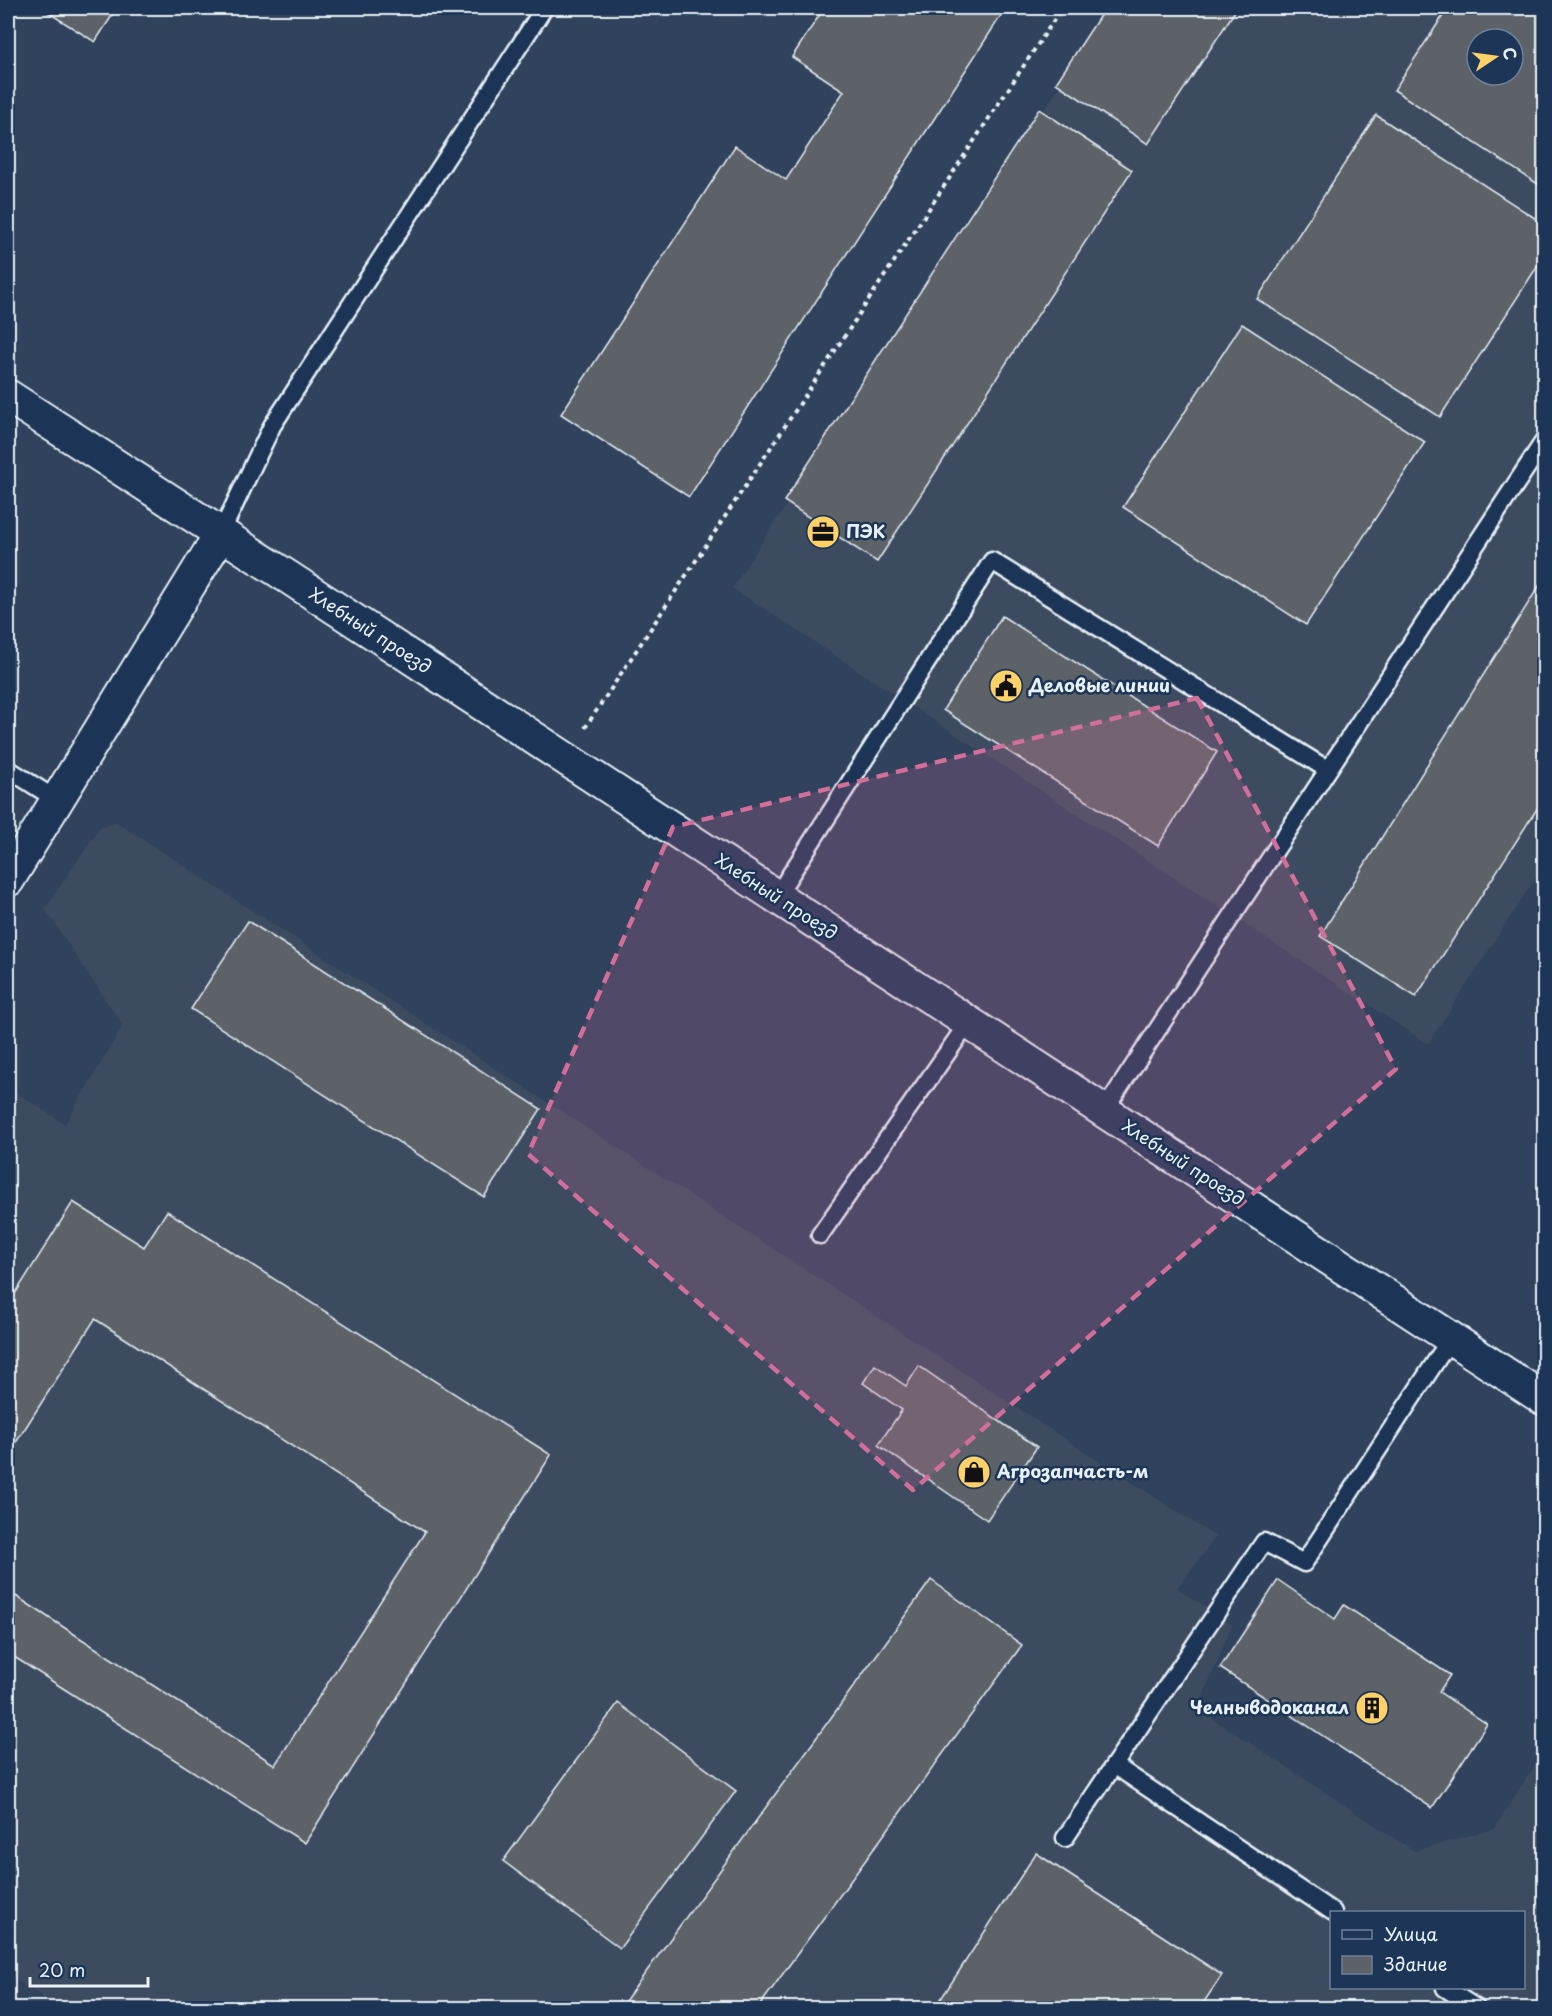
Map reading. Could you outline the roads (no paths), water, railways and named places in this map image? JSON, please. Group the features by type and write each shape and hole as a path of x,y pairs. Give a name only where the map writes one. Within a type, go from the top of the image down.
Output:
{"street":[{"name":"Хлебный проезд","path":"8,396 1545,1399"},
{"path":"8,880 220,535"}],"lane":[{"path":"220,535 273,426 544,8"},
{"path":"1104,1112 1545,441"},
{"path":"776,897 992,561 1328,770"},
{"path":"8,769 57,800"},
{"path":"820,1235 968,1023"},
{"path":"1065,1838 1264,1542 1304,1563 1451,1338"},
{"path":"1114,1765 1332,1911"},
{"path":"1447,1989 1476,2008"}],"place":[{"name":"ПЭК","path":"823,532"},
{"name":"Деловые линии","path":"1006,686"},
{"name":"Агрозапчасть-м","path":"974,1472"},
{"name":"Челныводоканал","path":"1372,1708"}]}
